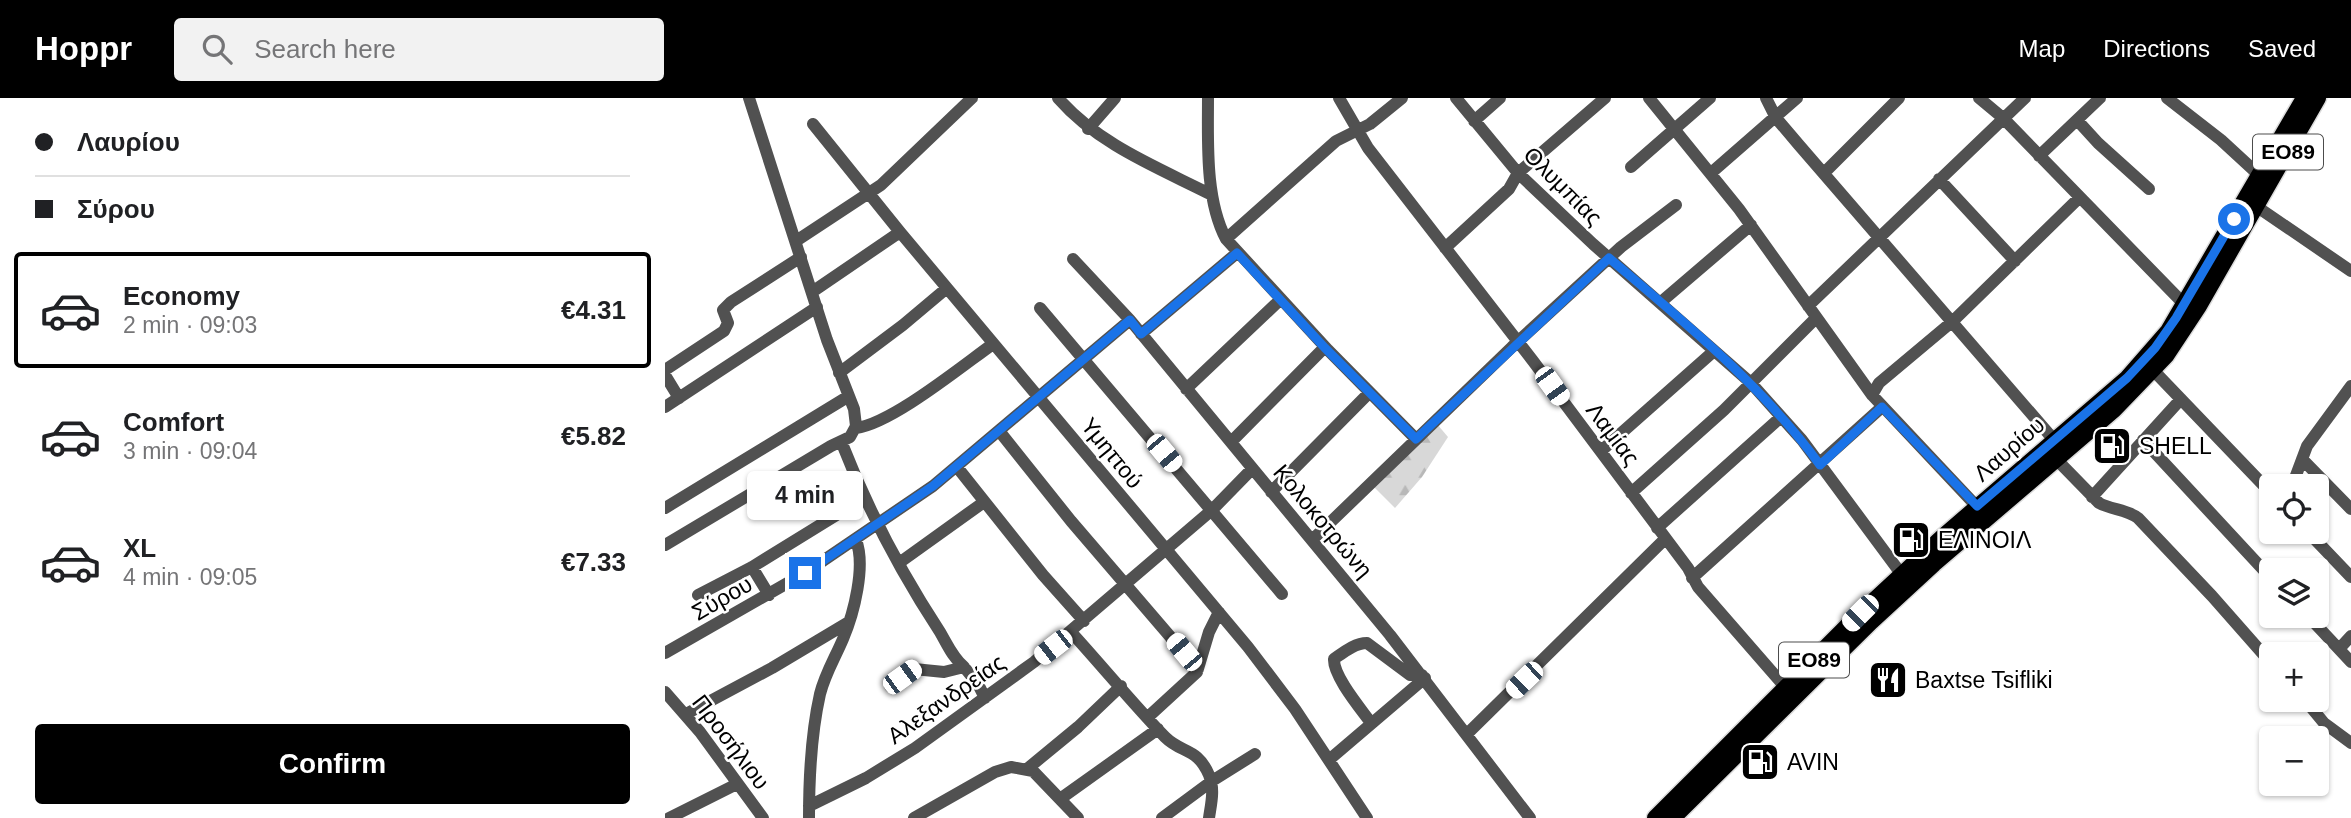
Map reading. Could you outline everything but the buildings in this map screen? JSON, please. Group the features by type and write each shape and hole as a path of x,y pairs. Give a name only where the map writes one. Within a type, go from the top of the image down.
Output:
{"main road":[{"name":"Λαυρίου","path":"1655,818 1902,575 1982,512 2057,460 2116,408 2153,370 2179,338 2251,202 2259,175 2304,98"},
{"name":"Λαυρίου","path":"1674,818 2054,440 2135,370 2163,338 2318,98"}],"street":[{"path":"665,545 852,435 856,428 855,413 839,373 749,98"},
{"path":"796,241 869,194 972,98"},
{"path":"1058,98 1089,129 1127,152 1212,195"},
{"path":"1089,129 1115,98"},
{"path":"1208,98 1212,195 1226,239 1325,348 1416,439"},
{"name":"Λαμίας","path":"1339,98 1368,148 1601,451 1688,568 1692,578 1786,688"},
{"path":"1226,239 1336,141 1358,131 1402,98"},
{"name":"Ολυμπίας","path":"1456,98 1518,173 1609,258 1751,383 1820,465 1902,575"},
{"path":"1474,121 1500,98"},
{"path":"1445,248 1509,188 1518,173 1605,98"},
{"path":"1649,98 1751,225 1872,395 1982,512"},
{"path":"1631,167 1710,98"},
{"path":"1766,98 1776,118 2054,440"},
{"path":"1711,173 1797,98"},
{"path":"1823,173 1899,98"},
{"path":"1979,98 2003,118 2184,304"},
{"path":"1808,306 2025,98"},
{"path":"2039,156 2100,98"},
{"path":"2167,98 2221,140 2259,175"},
{"path":"2077,120 2098,144 2149,189"},
{"name":"Υμηττού","path":"813,124 1283,692 1367,818"},
{"path":"1939,179 2015,261"},
{"path":"1872,395 1879,383 1953,321 2079,198"},
{"path":"2251,202 2351,271"},
{"path":"1312,540 1518,341 1609,258 1676,205"},
{"path":"1661,302 1751,225"},
{"path":"813,292 900,232"},
{"path":"1141,334 1237,253"},
{"path":"679,398 665,372 724,331 728,323 723,310 731,302 801,257"},
{"name":"Κολοκοτρώνη","path":"1073,259 1130,320 1424,676 1530,818"},
{"path":"839,373 947,288"},
{"path":"1185,389 1280,300"},
{"path":"665,407 817,307"},
{"path":"1040,308 1282,594"},
{"path":"1631,493 1751,383 1816,318"},
{"name":"Σύρου","path":"665,653 769,595 856,540 957,467 1130,320"},
{"path":"856,428 866,427 904,406 993,344"},
{"path":"1231,442 1325,348"},
{"path":"1601,451 1714,351"},
{"path":"2153,370 2259,481"},
{"path":"2296,474 2309,442 2351,386"},
{"path":"1271,492 1369,393"},
{"path":"665,508 849,397"},
{"path":"2092,497 2181,400"},
{"path":"1692,578 1882,407"},
{"path":"1467,734 1661,534 1781,417"},
{"path":"1000,432 1071,521 1198,669"},
{"path":"2143,440 2259,565"},
{"path":"841,441 863,498 877,524 955,659 978,684 985,698"},
{"path":"2302,459 2351,509"},
{"path":"2057,460 2092,497 2108,508 2130,512 2138,518 2259,649"},
{"path":"957,467 1084,621"},
{"name":"Αλεξανδρείας","path":"809,812 915,748 1071,632 1212,510 1252,469"},
{"path":"698,595 752,567 863,498"},
{"path":"899,563 984,502"},
{"path":"809,812 813,732 820,695 849,622 860,567 861,553 856,540"},
{"path":"2319,544 2351,577"},
{"path":"752,567 769,595"},
{"path":"1148,717 1188,682 1198,669 1209,632 1219,612"},
{"path":"1371,723 1333,664 1334,659 1345,650 1367,643 1377,619"},
{"path":"686,714 772,668 849,622"},
{"path":"2319,628 2351,662"},
{"path":"1071,632 1157,729 1172,743 1196,756 1212,781 1209,818"},
{"path":"2339,649 2351,636"},
{"path":"1367,643 1410,675 1424,676"},
{"path":"890,686 914,669 944,672 964,667"},
{"path":"1330,760 1424,676"},
{"path":"1027,769 1078,727 1121,686"},
{"name":"Προσήλιου","path":"665,692 686,714 763,818"},
{"path":"2315,712 2324,723 2351,743"},
{"path":"1060,799 1157,729"},
{"path":"1162,818 1212,781 1255,754"},
{"path":"914,818 1001,769 1027,769 1038,775 1074,817"},
{"path":"669,818 737,784"}],"green space":[{"path":"1437,424 1448,437 1422,477 1395,508 1373,486"}],"place":[{"name":"SHELL","path":"2112,446"},
{"name":"ΕΛΙΝΟΙΛ","path":"1911,540"},
{"name":"Baxtse Tsifliki","path":"1888,680"},
{"name":"AVIN","path":"1760,762"}],"route":[{"path":"805,573 933,486 1130,320 1141,334 1237,253 1325,348 1416,439 1511,347 1609,258 1751,383 1802,440 1820,465 1882,407 1977,506 2127,378 2155,348 2176,318 2234,219"}]}
